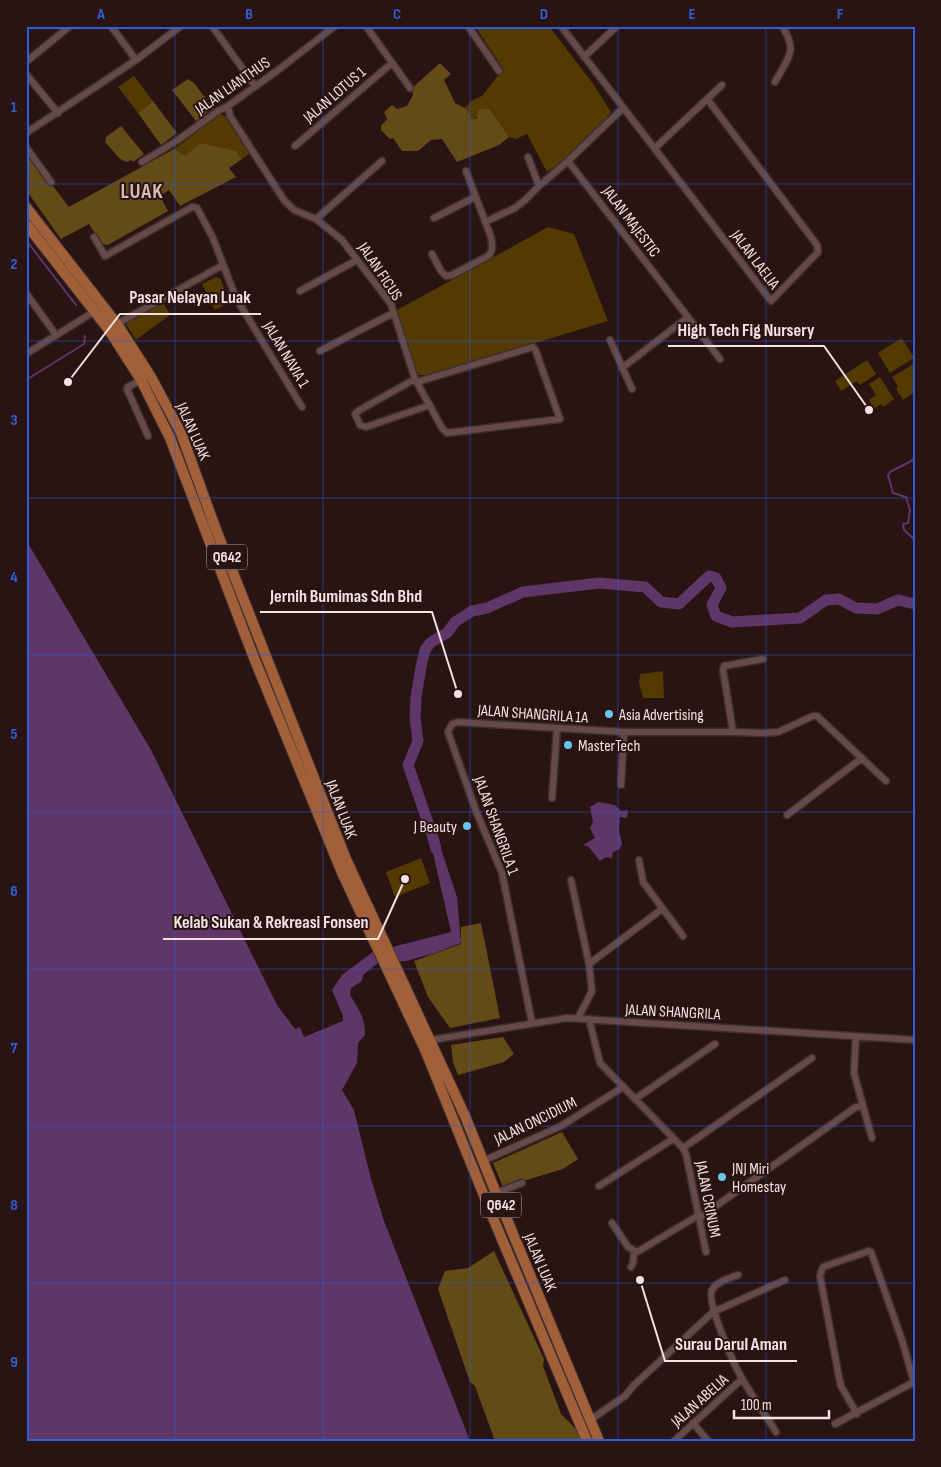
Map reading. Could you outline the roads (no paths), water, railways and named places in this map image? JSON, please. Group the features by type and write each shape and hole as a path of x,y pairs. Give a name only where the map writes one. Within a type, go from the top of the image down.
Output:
{"main road":[{"name":"JALAN LUAK","path":"26,207 117,324 152,377 181,434 376,935 394,974 587,1441"},
{"name":"JALAN LUAK","path":"26,224 95,311 141,380 170,438 220,572 343,875 376,935"},
{"path":"198,477 208,513 206,518 200,521"},
{"path":"216,528 212,529 210,533 220,572"},
{"name":"JALAN LUAK","path":"394,974 431,1040 465,1116 599,1441"}],"street":[{"path":"26,62 70,26"},
{"path":"111,26 136,60"},
{"path":"26,133 136,60 181,26"},
{"path":"212,26 255,86"},
{"name":"JALAN LIANTHUS","path":"142,162 228,106 335,26"},
{"path":"366,26 410,88"},
{"path":"468,26 499,71"},
{"name":"JALAN LAELIA","path":"561,26 771,301 818,252 818,244 708,100"},
{"path":"775,82 791,53 791,45 782,26"},
{"path":"584,56 615,28"},
{"name":"JALAN LOTUS 1","path":"295,146 392,63"},
{"path":"26,74 58,113"},
{"path":"654,148 722,85"},
{"name":"JALAN FICUS","path":"228,106 230,116 284,200 294,210 316,219 342,240 391,304 392,313 416,380 442,428 447,433 560,419 535,349 532,347 416,380"},
{"path":"485,222 515,208 525,200 623,108"},
{"path":"26,147 51,182"},
{"path":"528,157 538,186"},
{"path":"316,219 382,161"},
{"name":"JALAN MAJESTIC","path":"568,161 720,359"},
{"path":"432,254 441,271 446,276 452,275 492,252 493,247 485,222 466,171"},
{"path":"434,218 475,197"},
{"name":"JALAN NAVIA 1","path":"94,237 105,256 192,207 197,208 213,238 236,298 255,326 302,406"},
{"path":"300,291 357,260"},
{"path":"117,324 223,265"},
{"path":"26,293 56,335"},
{"path":"26,354 95,311"},
{"path":"320,351 392,313"},
{"path":"622,368 688,317"},
{"path":"610,340 632,389"},
{"path":"141,380 127,389 148,436"},
{"path":"416,380 358,411 355,414 360,425 366,426 430,405"},
{"path":"732,732 724,666 762,659"},
{"name":"JALAN SHANGRILA 1A","path":"450,727 458,722 624,732 764,733 778,732 813,716 818,716 886,781"},
{"name":"JALAN SHANGRILA 1","path":"450,727 448,732 476,811 502,873 532,1023"},
{"path":"552,798 557,729"},
{"path":"621,785 624,732"},
{"path":"787,815 862,758"},
{"path":"638,860 643,882 683,936"},
{"path":"571,880 589,964 592,991 578,1018"},
{"path":"589,964 662,909"},
{"name":"JALAN SHANGRILA","path":"431,1040 562,1018 915,1040"},
{"name":"JALAN CRINUM","path":"589,1020 600,1063 683,1148 686,1154 706,1252"},
{"path":"856,1036 854,1073 872,1138"},
{"path":"636,1099 715,1044"},
{"path":"683,1148 812,1058"},
{"name":"JALAN ONCIDIUM","path":"483,1161 561,1126 623,1087"},
{"path":"612,1223 628,1247 634,1252 642,1251 699,1217 856,1107 863,1106"},
{"path":"599,1186 674,1139"},
{"path":"496,1193 522,1183"},
{"path":"835,1424 857,1414 915,1383 874,1255 869,1251 823,1267 820,1276 841,1386 857,1414"},
{"path":"631,1267 634,1263 634,1252"},
{"path":"738,1275 720,1282 712,1290 713,1312 742,1379 776,1432"},
{"path":"590,1420 625,1396 634,1385 713,1312 785,1280"},
{"name":"JALAN ABELIA","path":"674,1441 742,1379"},
{"path":"694,1423 708,1441"}],"waterway":[{"path":"26,240 76,305"},
{"path":"26,380 84,344 85,336"},
{"path":"915,459 890,472 888,475 893,493 906,497 910,510 908,523 903,524 904,530 915,540"},
{"path":"436,849 408,765 418,741 415,718 416,697 425,650 431,642 447,633 455,622 472,611 487,608 523,592 599,583 645,587 661,602 679,604 709,576 716,578 721,588 712,605 716,616 732,622 800,618 826,600 839,599 856,608 877,609 898,600 915,604"}],"place":[{"name":"Pasar Nelayan Luak","path":"68,382"},
{"name":"High Tech Fig Nursery","path":"869,410"},
{"name":"Jernih Bumimas Sdn Bhd","path":"458,694"},
{"name":"Asia Advertising","path":"609,714"},
{"name":"MasterTech","path":"568,745"},
{"name":"J Beauty","path":"467,826"},
{"name":"Kelab Sukan & Rekreasi Fonsen","path":"405,879"},
{"name":"JNJ Miri Homestay","path":"722,1177"},
{"name":"Surau Darul Aman","path":"640,1280"}],"district":[{"name":"LUAK","path":"142,191"}]}
